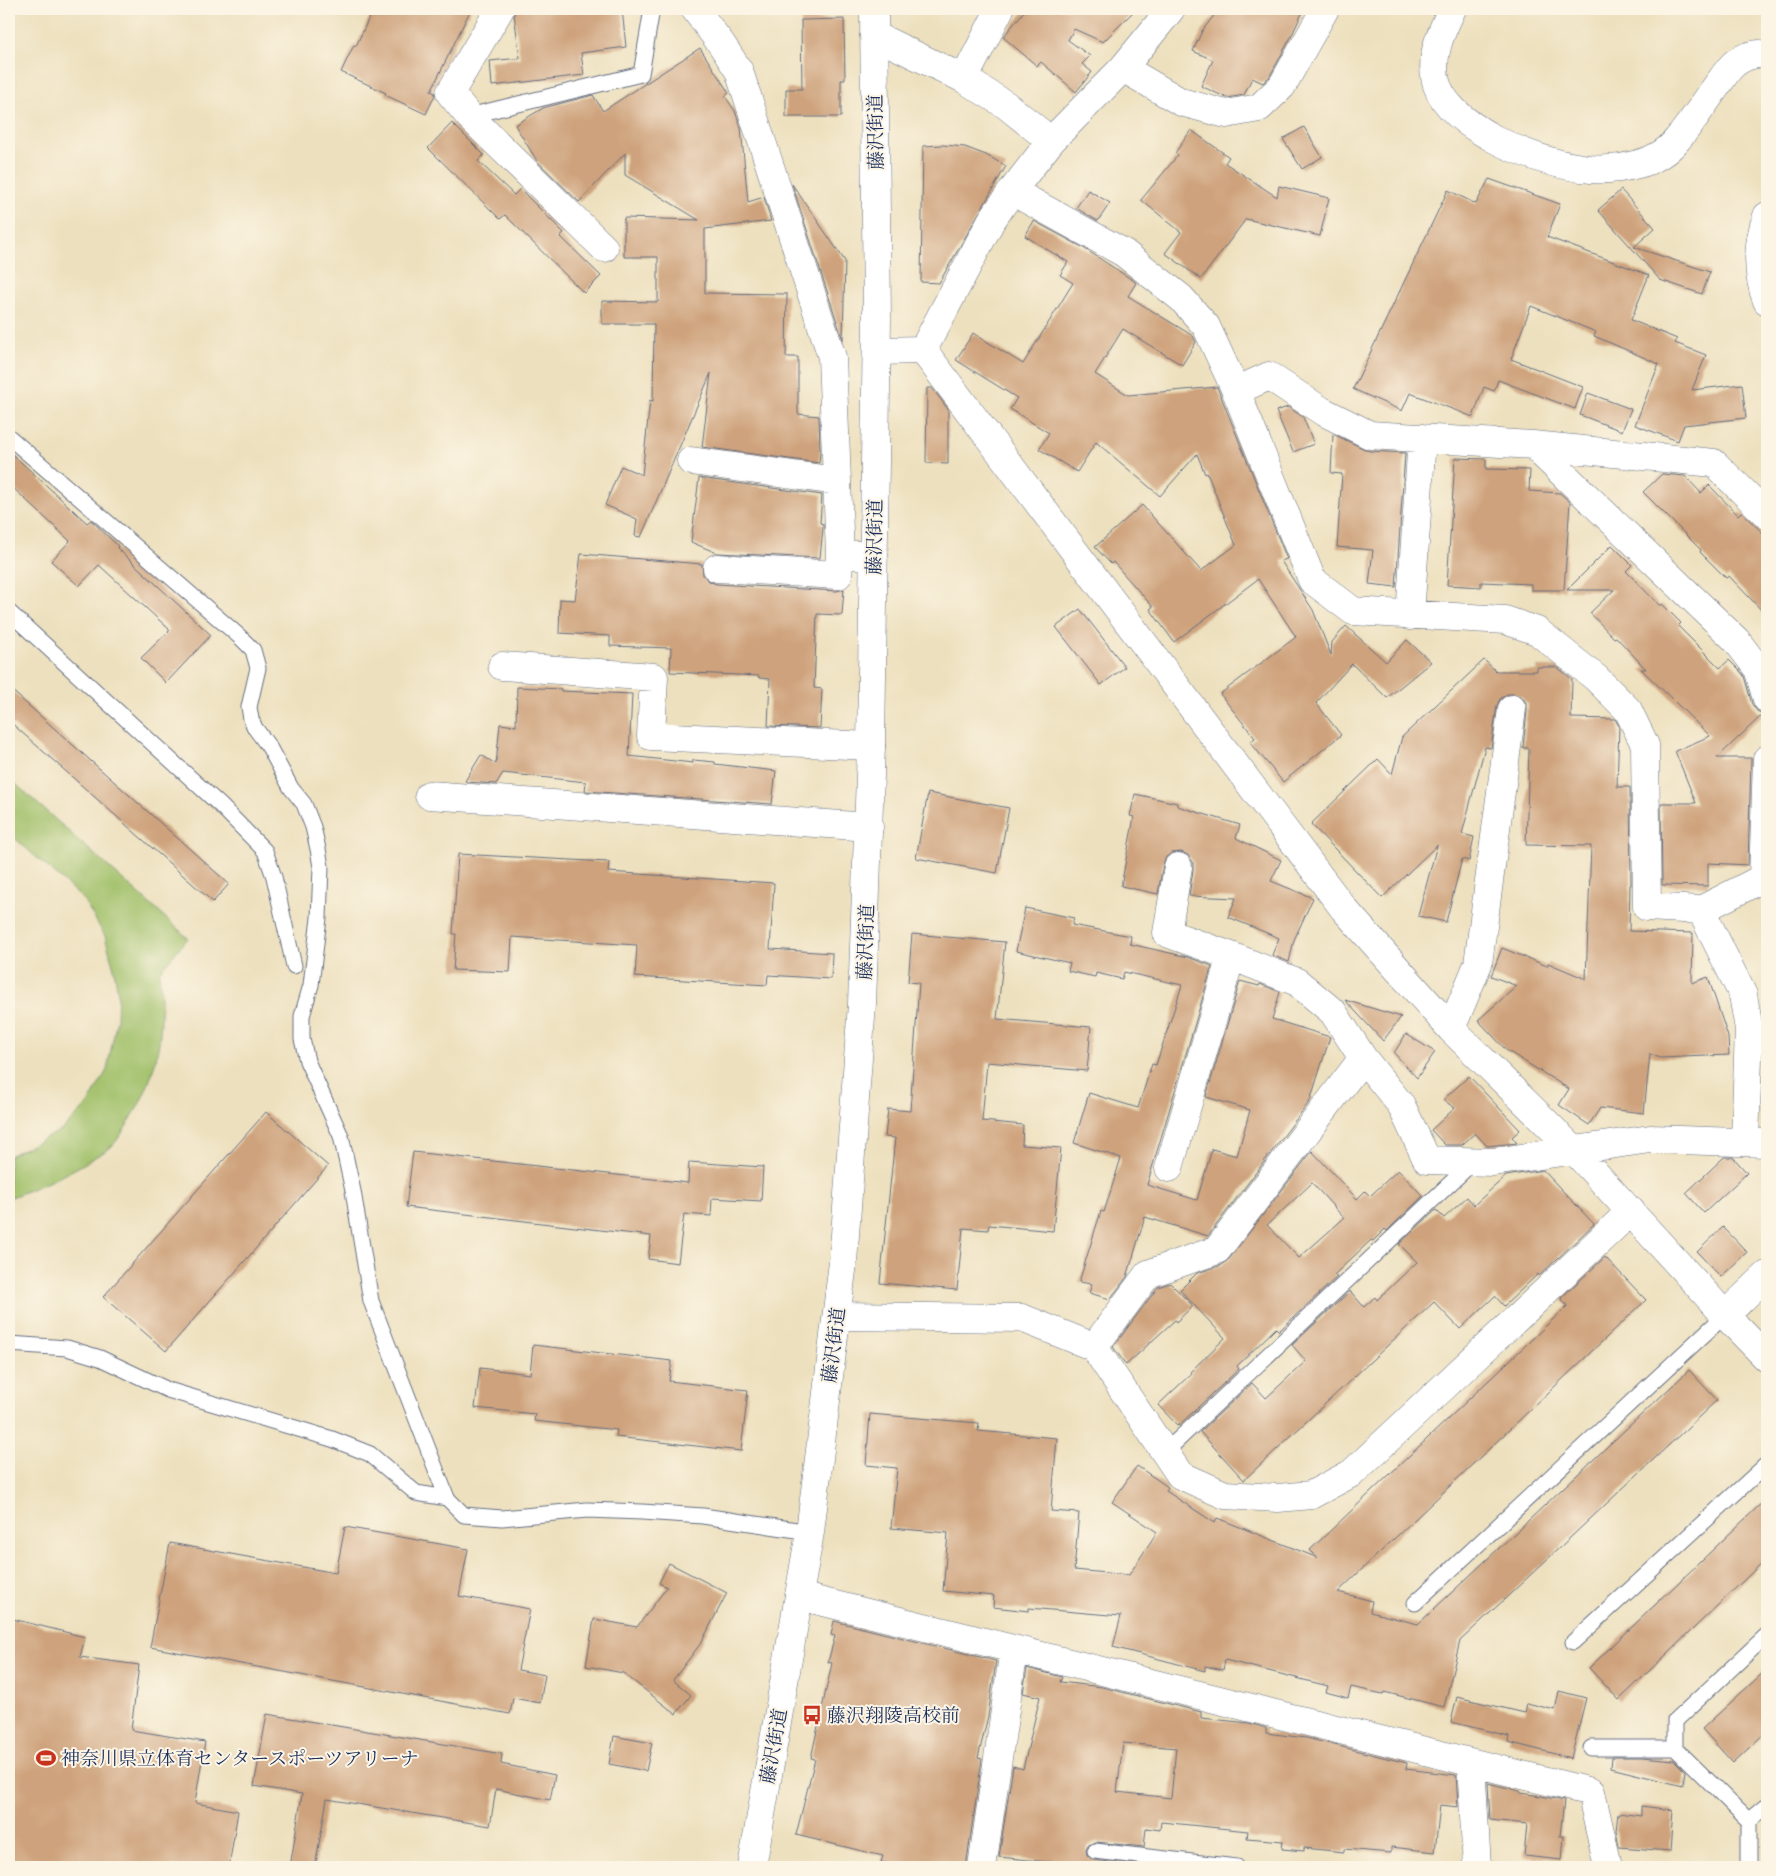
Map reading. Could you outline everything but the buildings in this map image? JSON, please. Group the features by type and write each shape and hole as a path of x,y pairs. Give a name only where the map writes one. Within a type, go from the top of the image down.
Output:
{"main road":[{"path":"500,9 450,93 469,116 604,248"},
{"path":"695,9 739,71 832,357 840,555 838,575 717,568"},
{"path":"720,9 722,45"},
{"name":"藤沢街道","path":"752,1867 810,1532 843,1262 862,1004 871,746 877,351 874,9"},
{"path":"964,79 1000,9"},
{"path":"923,350 991,221 1012,190 1051,141 1123,68 1171,9"},
{"path":"1123,68 1181,102 1226,114 1259,108 1282,86 1325,9"},
{"path":"1452,9 1438,40 1434,58 1435,79 1443,99 1456,114 1472,126 1512,148 1559,164 1581,168 1603,170 1622,168 1640,164 1660,155 1676,142 1734,64 1747,55 1767,55"},
{"path":"874,35 964,79 1006,105 1051,141"},
{"path":"1012,190 1124,254 1181,298 1206,326 1236,391 1312,580 1353,611 1410,616 1505,620 1537,631 1596,678 1628,710 1645,745 1647,907 1701,910 1765,877 1767,760"},
{"path":"1767,216 1759,247 1759,264 1767,301"},
{"path":"877,351 923,350"},
{"path":"923,350 1344,909 1451,1029 1573,1149 1725,1315 1767,1358"},
{"path":"1236,391 1268,376 1322,412 1370,434 1532,445 1714,463 1767,515"},
{"path":"1410,616 1422,438"},
{"path":"1532,445 1736,640 1758,669 1767,699"},
{"path":"691,461 837,481"},
{"path":"840,555 874,555"},
{"path":"502,666 654,677 651,736 871,746"},
{"path":"1451,1029 1478,964 1512,709"},
{"path":"429,795 869,827"},
{"path":"1178,867 1167,933 1297,982 1333,1012 1362,1058 1401,1106 1427,1160 1493,1162 1650,1139 1756,1142 1749,1029 1743,995 1701,910"},
{"path":"1169,1168 1231,956"},
{"path":"1094,1347 1148,1274 1217,1250 1362,1058"},
{"path":"836,1316 1022,1318 1094,1347 1180,1475 1225,1496 1278,1498 1311,1496 1352,1473 1631,1211"},
{"path":"1725,1315 1767,1275"},
{"path":"799,1596 1591,1792 1608,1867"},
{"path":"982,1867 1014,1649"},
{"path":"1471,1762 1477,1867"}],"lane":[{"path":"469,116 641,74 652,9"},
{"path":"9,437 253,650 258,668 249,707 251,719 291,788 304,804 313,827 321,867 319,918 311,985 302,1016 302,1039 307,1061 341,1136 353,1191 372,1301 447,1498 464,1515 502,1518 587,1510 642,1512 703,1516 810,1532"},
{"path":"9,612 221,806 265,851 274,877 294,966"},
{"path":"1164,1453 1474,1161"},
{"path":"1415,1603 1725,1315"},
{"path":"9,1344 67,1348 128,1370 168,1390 332,1439 370,1454 416,1493 447,1498"},
{"path":"1573,1642 1767,1464"},
{"path":"1675,1748 1675,1721 1767,1635"},
{"path":"1591,1748 1675,1748 1749,1821 1748,1867"},
{"path":"1749,1821 1767,1806"},
{"path":"1095,1851 1231,1867"}],"green space":[{"path":"9,778 188,938 159,972 161,1012 158,1050 154,1068 148,1086 121,1135 109,1148 75,1169 9,1198 9,1156 62,1130 88,1104 107,1070 117,1018 118,994 114,969 105,936 83,899 9,833"}],"place":[{"name":"藤沢翔陵高校前","path":"812,1715"},
{"name":"神奈川県立体育センタースポーツアリーナ","path":"46,1758"}]}
